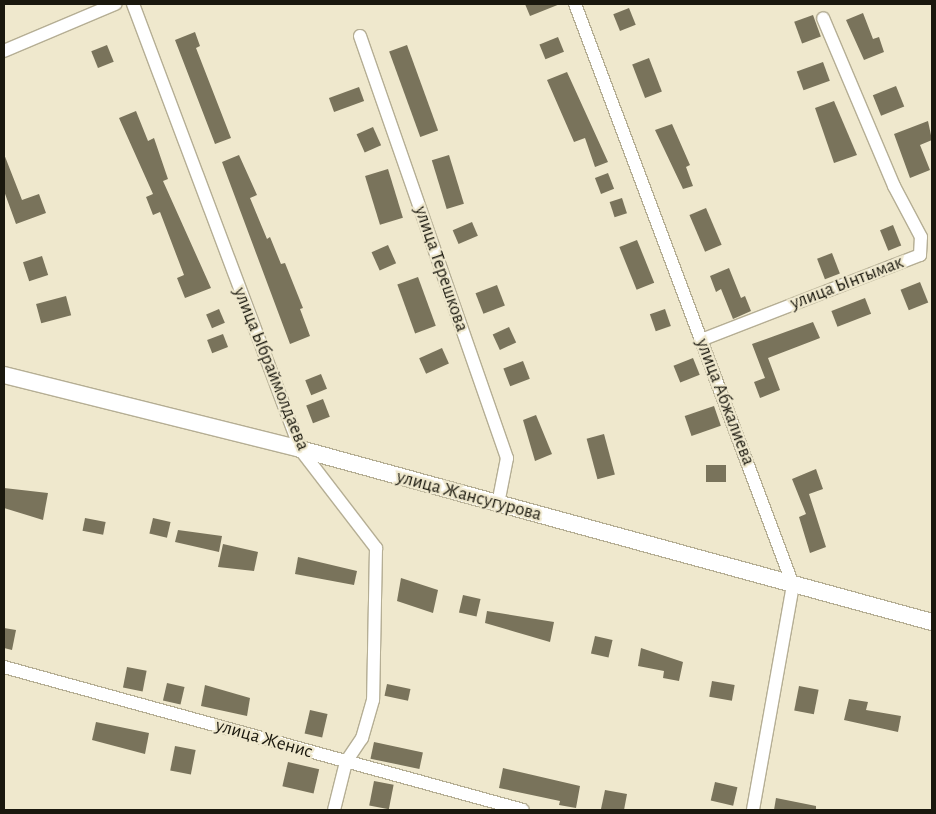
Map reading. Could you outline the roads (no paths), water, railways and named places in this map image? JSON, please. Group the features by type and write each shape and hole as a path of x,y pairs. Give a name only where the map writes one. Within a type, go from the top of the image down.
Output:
{"main road":[{"name":"улица Жансугурова","path":"4,375 300,449 932,622"}],"street":[{"path":"4,51 115,4"},
{"name":"улица Ыбраймолдаева","path":"133,4 300,449 376,548 373,700 362,738 346,762 334,810"},
{"name":"улица Абжалиева","path":"575,4 794,585"},
{"name":"улица Ынтымак","path":"702,340 920,254 921,237 894,186 823,18"},
{"name":"улица Терешкова","path":"360,36 507,458 498,504"},
{"path":"753,810 794,585"},
{"name":"улица Женис","path":"4,667 524,810"}]}
